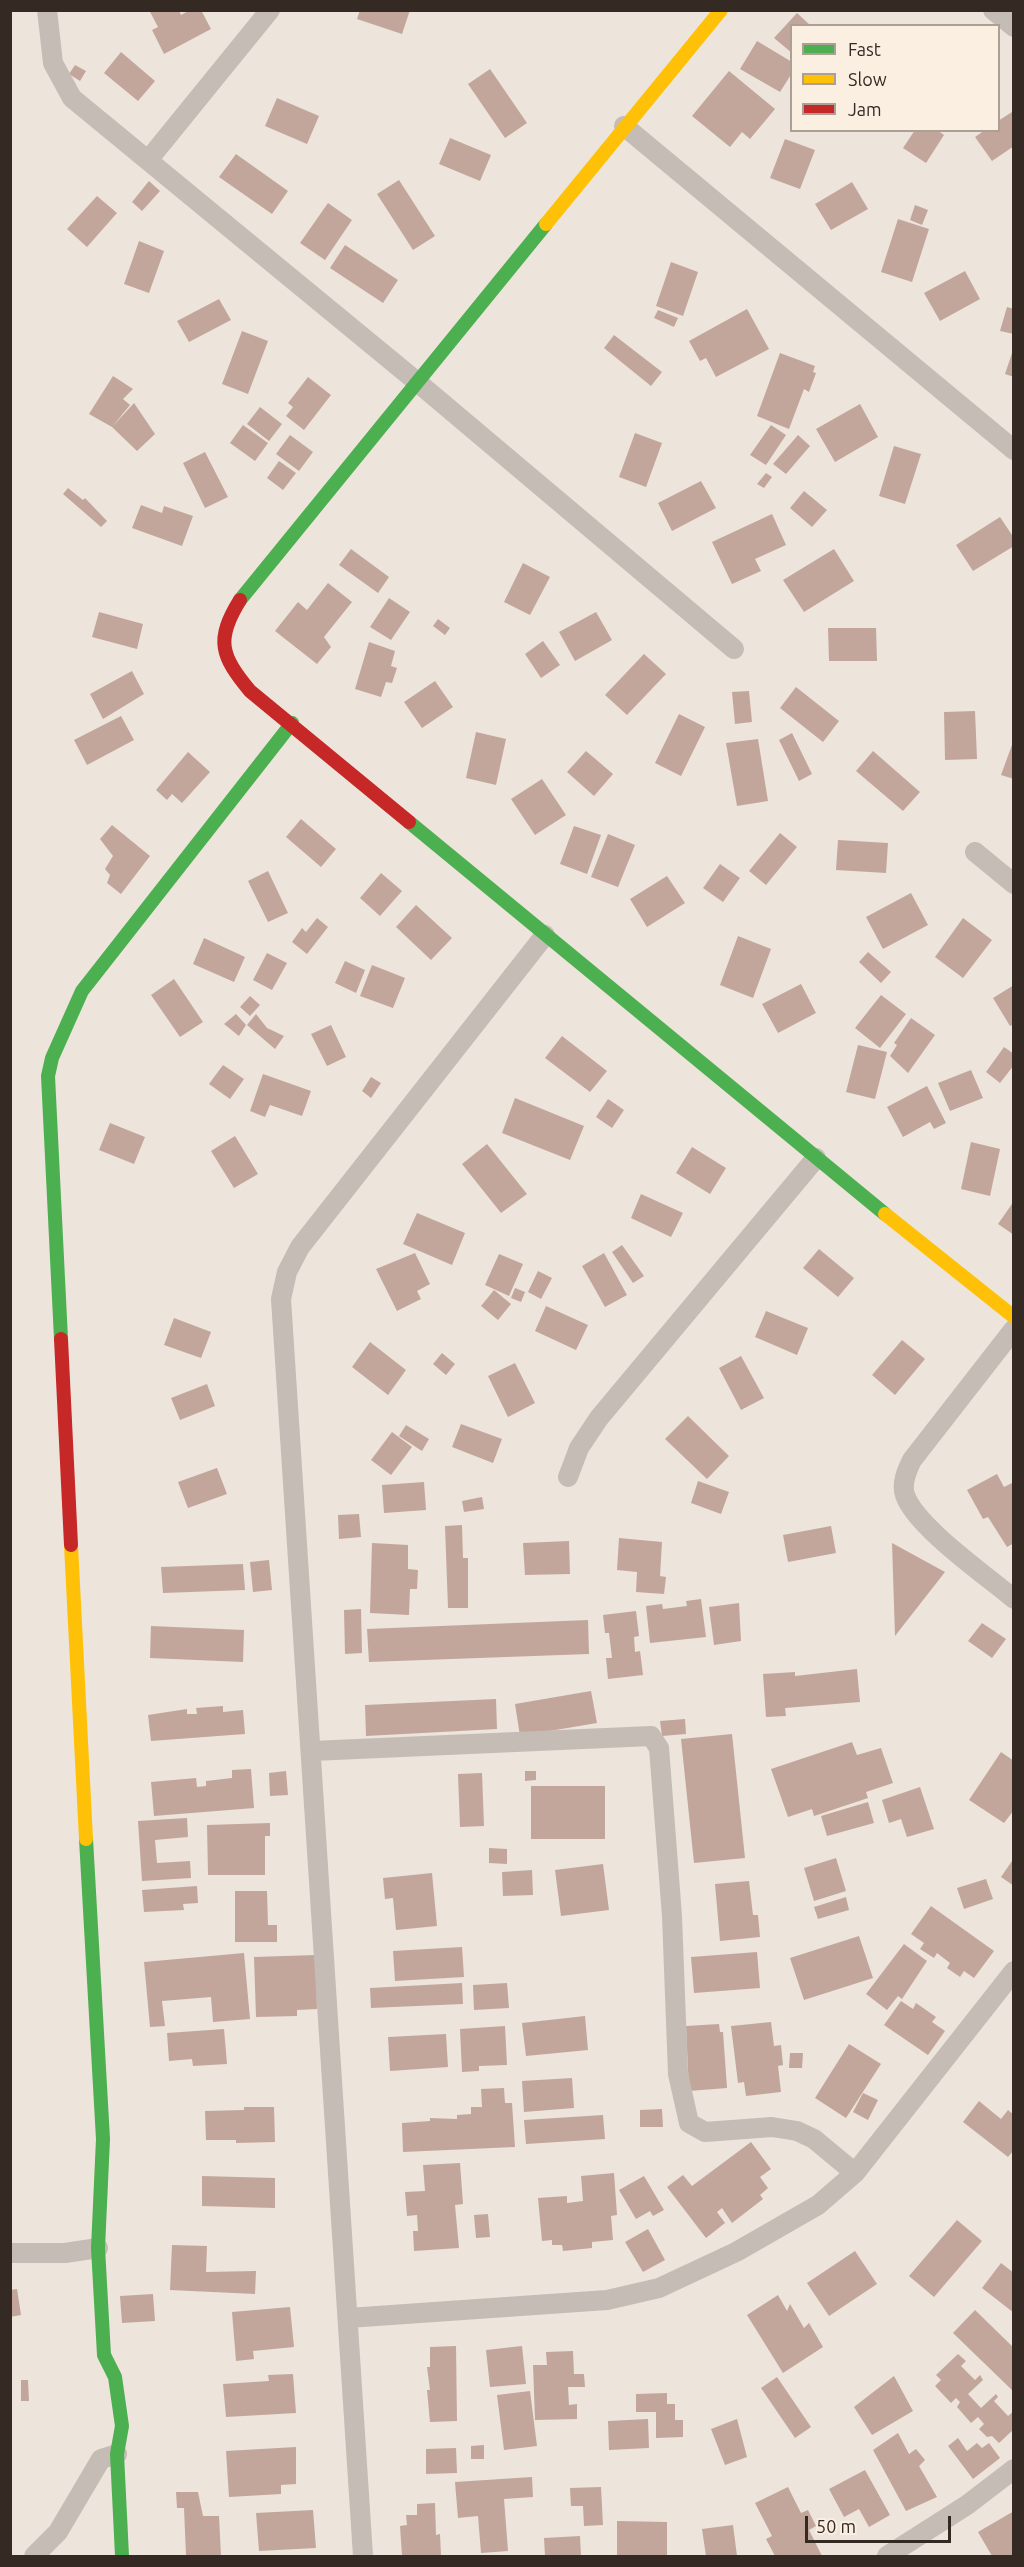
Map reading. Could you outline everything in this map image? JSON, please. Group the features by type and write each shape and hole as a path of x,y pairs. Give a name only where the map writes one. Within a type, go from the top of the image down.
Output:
{"street":[{"path":"47,10 53,63 72,98 149,159 416,381 734,649"},
{"path":"149,159 270,10"},
{"path":"721,10 416,381 229,615 222,636 223,656 232,671 250,691 292,723 816,1158 1014,1317"},
{"path":"993,10 1014,27"},
{"path":"624,126 1014,450"},
{"path":"122,2556 117,2454 122,2426 115,2377 104,2355 98,2248 103,2139 101,2092 84,1803 48,1076 52,1058 82,991 292,723"},
{"path":"975,852 1014,884"},
{"path":"363,2556 281,1299 287,1272 300,1247 545,935"},
{"path":"568,1477 579,1448 599,1419 816,1158"},
{"path":"1014,1329 920,1447 905,1475 904,1493 914,1513 1014,1599"},
{"path":"312,1751 651,1736 660,1748 672,1916 678,2074 689,2123 705,2132 772,2127 798,2131 814,2139 855,2173"},
{"path":"348,2318 608,2300 659,2288 785,2226 818,2205 855,2173 1014,1971"},
{"path":"10,2253 65,2253 98,2248"},
{"path":"34,2556 58,2532 101,2459 117,2454"},
{"path":"887,2556 967,2505 1014,2469"}],"building":[{"path":"149,10 179,10 181,15 190,10 201,10 211,29 164,54 152,30 158,27"},
{"path":"360,10 410,10 402,34 357,19"},
{"path":"797,13 809,24 790,24 790,51 774,38"},
{"path":"757,41 790,61 790,76 780,92 740,69"},
{"path":"121,52 155,81 138,101 104,73"},
{"path":"75,65 86,71 80,81 69,74"},
{"path":"490,69 527,123 505,138 468,84"},
{"path":"729,71 775,109 750,139 742,132 730,147 692,116"},
{"path":"277,98 319,116 307,144 265,126"},
{"path":"1012,112 1014,146 992,161 975,137 982,132 1000,132 1000,120"},
{"path":"914,132 940,132 944,135 926,163 903,148"},
{"path":"450,138 491,155 480,181 439,164"},
{"path":"785,139 815,150 800,189 770,178"},
{"path":"236,154 288,191 272,214 219,177"},
{"path":"399,180 435,236 413,250 377,194"},
{"path":"149,181 160,191 142,211 132,202"},
{"path":"852,182 868,209 831,230 815,204"},
{"path":"97,196 117,213 87,247 67,229"},
{"path":"328,203 352,220 325,260 300,243"},
{"path":"915,205 928,210 922,225 910,220"},
{"path":"898,219 929,229 912,282 881,272"},
{"path":"139,241 164,251 149,293 124,284"},
{"path":"345,245 398,280 383,303 330,268"},
{"path":"671,262 698,272 683,316 656,306"},
{"path":"965,271 980,299 940,321 924,293"},
{"path":"219,299 231,320 189,342 177,321"},
{"path":"1007,307 1014,309 1014,334 1000,331"},
{"path":"747,309 769,349 716,377 706,358 700,361 689,341"},
{"path":"658,310 678,318 674,327 654,318"},
{"path":"242,331 268,341 248,394 222,384"},
{"path":"614,335 662,372 651,386 604,348"},
{"path":"1014,347 1014,377 1005,374"},
{"path":"780,353 815,366 813,372 816,373 809,392 804,389 789,429 757,416"},
{"path":"113,376 133,389 123,399 130,405 112,427 89,414"},
{"path":"308,377 331,395 304,430 286,416 293,407 288,403"},
{"path":"134,403 155,434 137,451 112,427"},
{"path":"860,404 878,437 835,462 816,429"},
{"path":"260,407 282,424 269,441 247,424"},
{"path":"243,425 268,443 255,461 230,443"},
{"path":"771,425 786,435 766,465 750,455"},
{"path":"635,433 662,443 646,487 619,477"},
{"path":"290,435 313,452 299,471 276,454"},
{"path":"798,435 810,446 786,474 773,464"},
{"path":"894,446 921,454 905,504 879,496"},
{"path":"205,452 228,497 205,508 183,463"},
{"path":"279,461 296,473 283,490 267,478"},
{"path":"766,473 772,477 764,488 757,484"},
{"path":"701,481 716,508 672,531 658,503"},
{"path":"68,488 83,500 85,498 107,521 101,527 63,494"},
{"path":"804,491 827,510 812,527 790,508"},
{"path":"141,505 162,513 164,506 193,516 182,546 132,528"},
{"path":"772,514 786,545 755,559 761,571 732,584 712,542"},
{"path":"1000,517 1014,538 1014,546 973,571 956,545"},
{"path":"351,549 389,577 378,593 339,565"},
{"path":"834,549 854,581 804,612 783,580"},
{"path":"523,563 550,577 530,615 504,602"},
{"path":"328,583 352,602 324,637 331,647 317,664 275,631 298,602 307,610"},
{"path":"389,598 410,612 391,640 370,627"},
{"path":"99,612 143,624 137,649 92,637"},
{"path":"596,612 612,640 575,661 559,632"},
{"path":"438,619 450,628 445,635 433,626"},
{"path":"828,628 876,628 877,661 829,661"},
{"path":"543,641 560,665 541,678 525,654"},
{"path":"369,642 395,651 391,666 397,668 392,683 386,682 381,697 355,689"},
{"path":"644,654 666,674 627,715 605,695"},
{"path":"132,671 144,694 103,719 90,694"},
{"path":"435,681 453,707 422,728 404,702"},
{"path":"796,687 839,721 823,742 780,708"},
{"path":"749,691 752,722 735,724 732,692"},
{"path":"975,711 977,759 945,760 944,712"},
{"path":"679,714 705,727 681,776 655,763"},
{"path":"121,716 134,740 87,765 74,740"},
{"path":"476,732 506,739 496,785 466,778"},
{"path":"792,733 812,774 799,781 779,740"},
{"path":"758,739 768,801 737,806 726,743"},
{"path":"1014,742 1014,779 1001,775"},
{"path":"586,751 613,774 594,796 567,772"},
{"path":"873,751 920,792 903,811 856,771"},
{"path":"188,752 210,772 182,803 172,794 167,800 156,790"},
{"path":"542,779 566,815 535,835 511,799"},
{"path":"301,819 336,849 321,867 286,837"},
{"path":"112,825 150,856 121,894 107,883 110,875 105,869 113,856 100,839"},
{"path":"574,826 601,835 587,874 560,864"},
{"path":"780,833 797,847 766,885 749,871"},
{"path":"608,834 635,845 618,887 591,877"},
{"path":"838,840 888,843 886,873 836,870"},
{"path":"720,864 740,878 723,902 703,888"},
{"path":"268,871 288,913 268,922 248,881"},
{"path":"381,873 402,891 380,916 360,898"},
{"path":"667,876 685,903 647,927 630,899"},
{"path":"911,893 928,925 883,949 866,917"},
{"path":"416,905 452,938 431,960 396,927"},
{"path":"317,918 328,927 307,954 292,942 302,928 306,932"},
{"path":"963,918 992,940 963,978 935,957"},
{"path":"738,936 771,949 753,998 720,985"},
{"path":"204,938 245,957 234,982 193,964"},
{"path":"868,952 891,972 881,983 859,962"},
{"path":"267,953 287,963 272,990 253,980"},
{"path":"345,961 365,970 356,993 335,983"},
{"path":"372,965 405,978 393,1008 360,996"},
{"path":"174,979 203,1022 180,1037 151,995"},
{"path":"801,984 816,1013 778,1033 762,1004"},
{"path":"1014,985 1014,1024 1010,1026 993,998"},
{"path":"881,995 906,1014 880,1048 855,1028"},
{"path":"250,996 260,1005 250,1016 240,1007"},
{"path":"236,1014 246,1025 239,1036 224,1024"},
{"path":"256,1014 267,1028 284,1036 275,1049 247,1025"},
{"path":"911,1018 935,1035 908,1073 890,1056 897,1045 894,1043"},
{"path":"331,1025 346,1057 327,1066 311,1034"},
{"path":"562,1036 607,1071 590,1092 545,1058"},
{"path":"858,1045 887,1052 875,1099 846,1092"},
{"path":"1004,1047 1014,1054 1014,1065 1000,1083 986,1072"},
{"path":"223,1065 244,1079 230,1099 209,1084"},
{"path":"971,1070 983,1098 950,1111 938,1083"},
{"path":"263,1074 311,1091 302,1116 270,1105 265,1117 250,1111"},
{"path":"371,1077 381,1083 371,1098 362,1091"},
{"path":"927,1086 946,1123 934,1129 930,1122 903,1137 887,1107"},
{"path":"515,1098 584,1126 570,1160 502,1133"},
{"path":"608,1099 624,1110 612,1128 596,1117"},
{"path":"110,1123 145,1137 134,1164 99,1150"},
{"path":"235,1136 258,1174 234,1188 211,1151"},
{"path":"971,1142 1000,1149 990,1196 961,1189"},
{"path":"487,1144 527,1194 501,1213 462,1164"},
{"path":"692,1147 726,1168 710,1194 676,1173"},
{"path":"641,1194 683,1213 671,1237 631,1218"},
{"path":"1014,1201 1014,1235 998,1224"},
{"path":"417,1213 465,1233 452,1265 403,1244"},
{"path":"622,1245 644,1276 633,1283 612,1252"},
{"path":"819,1249 854,1278 838,1297 803,1268"},
{"path":"415,1253 430,1284 417,1291 421,1299 397,1311 376,1269"},
{"path":"604,1253 627,1295 605,1307 582,1266"},
{"path":"499,1254 523,1264 509,1296 485,1285"},
{"path":"538,1271 552,1278 541,1299 528,1292"},
{"path":"515,1288 525,1292 521,1302 511,1298"},
{"path":"494,1290 511,1304 498,1320 481,1306"},
{"path":"546,1306 588,1325 576,1350 535,1331"},
{"path":"766,1311 808,1328 797,1355 755,1337"},
{"path":"174,1318 211,1332 201,1358 164,1345"},
{"path":"902,1340 925,1359 895,1395 872,1375"},
{"path":"370,1342 406,1370 388,1395 352,1367"},
{"path":"442,1353 455,1364 446,1375 433,1364"},
{"path":"741,1356 764,1398 741,1410 719,1368"},
{"path":"515,1363 535,1403 508,1417 488,1376"},
{"path":"207,1384 215,1406 180,1420 171,1398"},
{"path":"688,1416 729,1456 707,1479 665,1439"},
{"path":"461,1424 502,1439 493,1463 452,1447"},
{"path":"406,1425 429,1439 422,1451 399,1436"},
{"path":"392,1432 412,1447 391,1475 371,1460"},
{"path":"217,1468 227,1494 188,1508 178,1482"},
{"path":"997,1474 1004,1487 1014,1482 1014,1543 1007,1547 988,1517 983,1519 967,1490"},
{"path":"698,1481 729,1492 721,1514 691,1503"},
{"path":"424,1482 426,1510 384,1513 382,1485"},
{"path":"482,1497 484,1509 464,1512 462,1501"},
{"path":"359,1514 361,1537 339,1539 338,1515"},
{"path":"462,1525 463,1558 468,1558 468,1608 448,1608 445,1526"},
{"path":"831,1526 836,1553 788,1562 783,1535"},
{"path":"619,1538 662,1542 660,1576 666,1577 664,1594 636,1592 637,1572 617,1570"},
{"path":"569,1541 570,1574 525,1575 523,1543"},
{"path":"372,1543 408,1545 408,1569 418,1570 417,1589 410,1589 409,1615 370,1613"},
{"path":"892,1543 945,1572 895,1636"},
{"path":"269,1560 272,1590 253,1592 250,1562"},
{"path":"243,1564 245,1590 163,1593 161,1567"},
{"path":"701,1599 706,1637 650,1643 646,1606 662,1604 663,1609 687,1606 686,1601"},
{"path":"739,1603 741,1641 714,1645 709,1607"},
{"path":"361,1609 362,1653 345,1654 344,1610"},
{"path":"636,1611 639,1636 634,1637 635,1652 640,1651 643,1675 608,1679 606,1658 612,1658 609,1633 605,1633 603,1615"},
{"path":"588,1620 589,1654 369,1662 367,1629"},
{"path":"982,1623 1006,1639 992,1658 968,1641"},
{"path":"151,1626 244,1630 243,1662 150,1658"},
{"path":"857,1669 860,1702 785,1708 786,1716 766,1717 763,1674 795,1672 795,1676"},
{"path":"591,1691 597,1723 520,1736 515,1704"},
{"path":"496,1699 497,1729 366,1736 365,1705"},
{"path":"223,1706 223,1712 243,1710 245,1734 151,1741 148,1715 187,1709 187,1714 197,1714 196,1708"},
{"path":"685,1719 686,1734 662,1736 660,1721"},
{"path":"732,1734 745,1858 694,1863 681,1739"},
{"path":"852,1742 857,1755 881,1748 893,1783 866,1792 868,1798 814,1816 812,1809 788,1817 771,1769"},
{"path":"1001,1752 1014,1761 1014,1810 1004,1823 969,1800"},
{"path":"251,1769 254,1808 154,1816 151,1782 196,1778 197,1787 206,1786 206,1781 232,1778 232,1770"},
{"path":"286,1771 288,1795 270,1796 269,1773"},
{"path":"525,1771 536,1771 536,1780 525,1781"},
{"path":"482,1773 484,1826 460,1827 458,1774"},
{"path":"531,1786 605,1786 605,1839 531,1839"},
{"path":"920,1787 934,1829 907,1837 901,1819 889,1823 882,1800"},
{"path":"868,1802 874,1823 827,1836 821,1816"},
{"path":"187,1818 188,1837 155,1840 157,1863 190,1861 191,1878 142,1881 138,1821"},
{"path":"270,1823 270,1836 265,1836 265,1875 208,1875 207,1825"},
{"path":"489,1848 507,1849 507,1864 489,1863"},
{"path":"836,1858 846,1891 814,1901 804,1868"},
{"path":"1014,1858 1014,1886 1001,1877"},
{"path":"603,1864 609,1910 561,1916 555,1870"},
{"path":"532,1870 533,1895 503,1896 502,1872"},
{"path":"432,1873 437,1926 396,1930 393,1898 385,1899 383,1878"},
{"path":"986,1879 993,1899 964,1909 957,1888"},
{"path":"749,1881 753,1915 758,1915 760,1937 720,1941 715,1884"},
{"path":"197,1886 198,1903 183,1904 184,1910 144,1912 142,1890"},
{"path":"235,1891 267,1891 268,1925 277,1925 277,1942 235,1942"},
{"path":"846,1897 849,1910 818,1919 814,1907"},
{"path":"931,1906 994,1951 974,1978 964,1971 960,1977 947,1968 950,1963 937,1953 934,1958 920,1949 924,1943 911,1934"},
{"path":"859,1936 873,1978 804,2000 790,1958"},
{"path":"904,1944 927,1961 902,1999 898,1996 887,2010 866,1994"},
{"path":"462,1947 464,1977 395,1981 393,1951"},
{"path":"757,1952 760,1988 694,1993 691,1957"},
{"path":"244,1953 250,2019 213,2022 211,1997 162,2001 165,2026 150,2027 144,1962"},
{"path":"316,1955 317,2009 297,2010 297,2016 256,2017 254,1957"},
{"path":"462,1983 463,2004 371,2008 370,1988"},
{"path":"507,1983 509,2008 474,2010 473,1985"},
{"path":"901,2001 913,2009 916,2003 936,2017 932,2022 945,2031 928,2055 884,2025"},
{"path":"585,2016 588,2050 526,2056 522,2023"},
{"path":"771,2022 774,2046 781,2045 783,2065 778,2066 781,2092 746,2096 744,2082 738,2083 731,2026"},
{"path":"719,2024 720,2032 723,2032 727,2088 689,2091 686,2026"},
{"path":"505,2026 507,2065 479,2066 479,2071 462,2072 460,2029"},
{"path":"224,2029 227,2064 193,2066 192,2059 169,2061 167,2033"},
{"path":"446,2034 448,2067 390,2071 388,2037"},
{"path":"849,2044 881,2064 846,2118 815,2098"},
{"path":"790,2053 803,2053 802,2068 789,2068"},
{"path":"572,2078 574,2108 524,2112 522,2081"},
{"path":"504,2088 505,2103 512,2103 515,2147 403,2152 402,2123 430,2121 430,2118 457,2119 457,2115 471,2114 471,2107 482,2107 481,2089"},
{"path":"863,2093 878,2100 868,2120 853,2112"},
{"path":"979,2101 1001,2119 1008,2110 1014,2115 1014,2150 1008,2157 963,2122"},
{"path":"244,2107 274,2107 275,2142 236,2143 236,2140 206,2140 205,2111 244,2110"},
{"path":"662,2109 663,2127 640,2127 640,2110"},
{"path":"603,2115 605,2139 526,2144 524,2120"},
{"path":"751,2142 771,2169 760,2177 768,2188 760,2195 763,2199 732,2223 722,2208 717,2212 725,2223 706,2238 667,2187 683,2175 692,2186"},
{"path":"460,2163 463,2204 455,2205 459,2248 414,2251 413,2231 418,2231 417,2215 407,2216 405,2192 425,2191 423,2165"},
{"path":"614,2173 617,2215 611,2216 613,2240 592,2242 592,2248 563,2251 562,2245 552,2245 552,2240 542,2241 538,2198 567,2196 567,2203 583,2201 581,2176"},
{"path":"202,2176 275,2178 275,2208 202,2206"},
{"path":"644,2176 664,2210 653,2216 650,2211 636,2219 619,2190"},
{"path":"488,2214 490,2237 476,2238 474,2215"},
{"path":"957,2220 982,2241 934,2297 909,2276"},
{"path":"648,2229 665,2260 643,2272 625,2242"},
{"path":"172,2245 207,2246 206,2272 256,2271 255,2294 170,2290"},
{"path":"855,2251 877,2284 829,2316 807,2283"},
{"path":"1001,2263 1014,2273 1014,2313 982,2288"},
{"path":"17,2289 21,2315 10,2317 10,2290"},
{"path":"153,2294 155,2321 122,2323 120,2296"},
{"path":"778,2295 787,2311 790,2304 804,2328 809,2323 823,2347 783,2373 747,2315"},
{"path":"290,2307 294,2347 253,2351 254,2359 236,2361 232,2312"},
{"path":"975,2310 1014,2348 1014,2392 953,2333"},
{"path":"456,2346 457,2421 430,2422 427,2367 430,2367 430,2347"},
{"path":"522,2346 526,2384 490,2387 486,2350"},
{"path":"573,2351 574,2374 584,2374 585,2387 568,2387 569,2405 577,2404 577,2419 535,2420 533,2365 547,2365 546,2352"},
{"path":"958,2354 966,2361 961,2366 975,2380 980,2375 983,2380 968,2394 981,2408 996,2394 998,2397 994,2401 1008,2416 1014,2411 1014,2429 999,2443 992,2436 987,2437 979,2429 984,2424 978,2417 971,2423 957,2407 960,2402 956,2398 951,2403 935,2386 941,2380 936,2375"},
{"path":"293,2374 296,2413 226,2417 223,2384 269,2381 268,2375"},
{"path":"894,2376 913,2411 872,2435 854,2407"},
{"path":"777,2377 811,2427 795,2438 761,2388"},
{"path":"21,2380 28,2380 29,2401 21,2401"},
{"path":"530,2391 537,2446 504,2450 497,2395"},
{"path":"667,2393 667,2404 675,2404 675,2420 683,2420 683,2437 656,2438 656,2412 636,2412 636,2394"},
{"path":"648,2419 649,2448 609,2450 608,2421"},
{"path":"737,2419 747,2457 725,2465 711,2429"},
{"path":"898,2433 909,2454 916,2449 925,2460 919,2466 937,2497 906,2511 873,2450"},
{"path":"958,2438 967,2451 977,2443 982,2448 989,2443 1000,2458 973,2479 948,2446"},
{"path":"484,2445 484,2459 471,2459 471,2446"},
{"path":"296,2447 296,2484 281,2485 281,2494 229,2497 226,2451"},
{"path":"456,2448 457,2473 426,2474 426,2449"},
{"path":"865,2470 890,2515 869,2527 859,2509 844,2517 829,2489"},
{"path":"532,2477 533,2497 504,2499 508,2551 481,2553 478,2516 458,2518 455,2482"},
{"path":"601,2487 603,2525 584,2526 583,2506 571,2506 570,2488"},
{"path":"788,2487 801,2513 808,2510 816,2526 809,2530 822,2556 775,2556 766,2539 772,2536 755,2503"},
{"path":"176,2492 198,2492 203,2516 219,2516 221,2556 186,2556 184,2508 177,2508"},
{"path":"435,2503 436,2535 440,2534 441,2556 402,2556 400,2526 407,2525 406,2515 417,2515 417,2504"},
{"path":"313,2510 316,2548 259,2551 256,2513"},
{"path":"1014,2511 1014,2556 992,2556 978,2532"},
{"path":"617,2521 667,2522 667,2556 617,2556"},
{"path":"733,2525 737,2556 706,2556 702,2529"},
{"path":"580,2536 581,2556 545,2556 544,2538"}],"traffic: fast":[{"path":"240,600 546,224"},
{"path":"61,1339 48,1076 52,1058 82,991 292,723"},
{"path":"409,822 885,1214"},
{"path":"86,1839 103,2139 98,2248 104,2355 115,2377 122,2426 117,2454 122,2556"}],"traffic: slow":[{"path":"546,224 721,10"},
{"path":"885,1214 1014,1317"},
{"path":"71,1545 86,1839"}],"traffic: jam":[{"path":"240,600 227,626 225,637 228,657 240,679 250,691 409,822"},
{"path":"61,1339 71,1545"}]}
